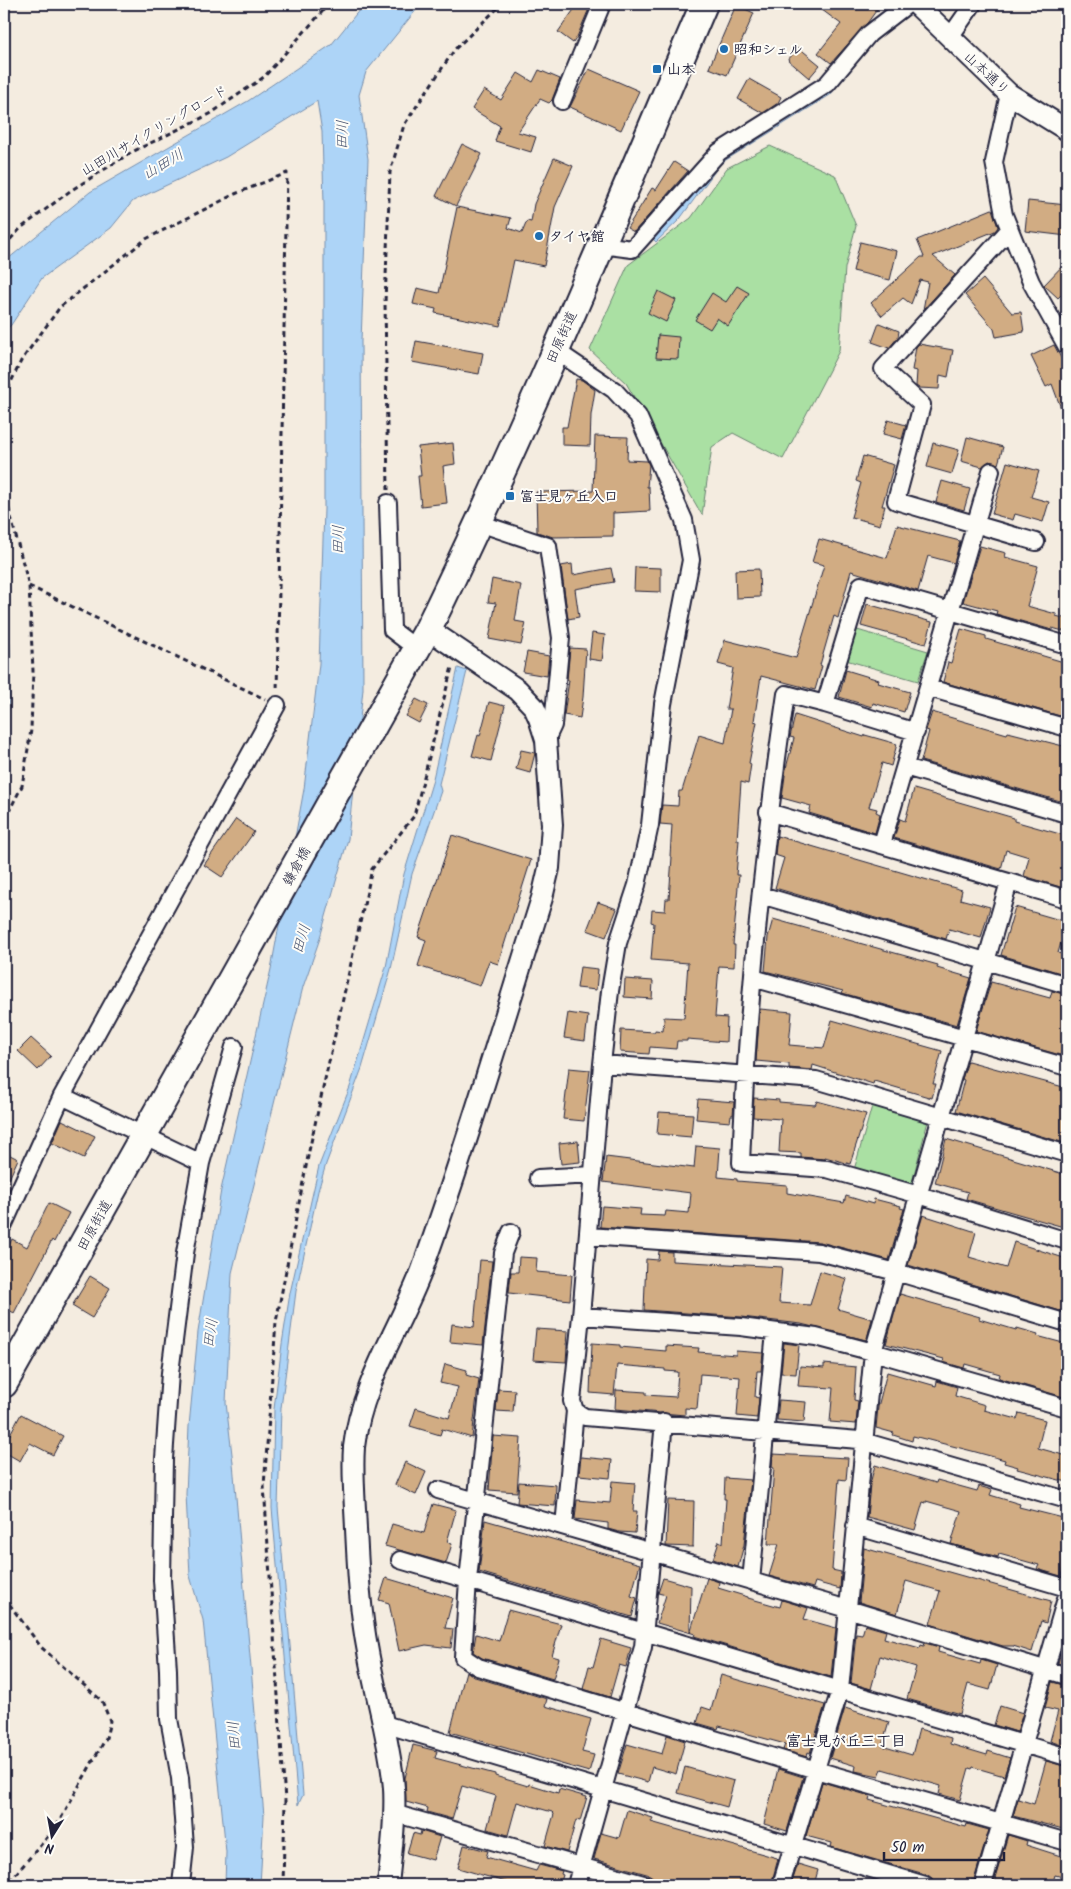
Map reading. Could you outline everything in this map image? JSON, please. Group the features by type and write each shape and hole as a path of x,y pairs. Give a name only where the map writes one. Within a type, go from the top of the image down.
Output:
{"main road":[{"name":"田原街道","path":"418,648 479,523 704,4"},
{"name":"鎌倉橋","path":"184,1066 418,648"},
{"name":"田原街道","path":"4,1384 184,1066"}],"street":[{"path":"562,101 602,4"},
{"path":"601,244 632,248 719,152 827,84 869,34 908,4"},
{"name":"山本通り","path":"916,4 1009,94 1067,130"},
{"path":"950,37 973,4"},
{"path":"1009,94 994,162 1004,215 1031,282 1067,347"},
{"path":"1010,229 883,369 922,404 896,502 1036,542"},
{"path":"555,350 614,390 638,416 684,520 690,560 662,704 650,825 637,885 618,943 610,991 572,1401 575,1411 564,1526"},
{"path":"882,844 952,611 991,471"},
{"path":"388,503 392,630 418,648 457,649 527,698 540,718 546,740 552,825 549,868 542,898 447,1200 417,1283 368,1392 355,1445 354,1489 359,1590 368,1652 384,1724 394,1790 388,1885"},
{"path":"479,523 548,546 561,638 553,725 546,740"},
{"path":"825,704 861,585 1067,645"},
{"path":"929,688 1067,728"},
{"path":"916,732 786,694 768,812 744,1074 741,1163 827,1169 919,1195 1067,1241"},
{"path":"4,1224 62,1096 277,704"},
{"path":"905,767 1067,814"},
{"path":"768,812 1067,899"},
{"path":"781,1885 840,1690 873,1352 1009,882"},
{"path":"761,895 1067,985"},
{"path":"753,978 1067,1067"},
{"path":"181,1885 185,1847 181,1788 169,1720 162,1580 164,1459 170,1373 185,1253 201,1163 234,1047"},
{"path":"602,1064 816,1080 1067,1154"},
{"path":"62,1096 201,1163"},
{"path":"538,1178 593,1175"},
{"path":"511,1232 503,1253 468,1580 463,1656 478,1667 816,1770 1067,1842"},
{"path":"588,1236 819,1252 896,1272 1067,1323"},
{"path":"581,1316 741,1327 816,1337 1067,1408"},
{"path":"751,1581 775,1332"},
{"path":"575,1411 585,1417 664,1422 864,1442 1067,1500"},
{"path":"576,1885 645,1633 664,1422"},
{"path":"438,1490 848,1609 1067,1676"},
{"path":"856,1526 1067,1588"},
{"path":"400,1560 1067,1757"},
{"path":"983,1885 1067,1595"},
{"path":"384,1724 925,1885"},
{"path":"393,1813 647,1885"}],"path":[{"name":"山田川サイクリングロード","path":"4,246 21,228 70,191 132,152 210,114 264,77 329,4"},
{"path":"388,503 385,303 390,172 404,125 455,49 502,4"},
{"path":"4,397 21,361 60,307 146,239 235,194 287,173 277,704 29,586"},
{"path":"4,491 29,586 33,671 32,730 22,786 4,821"},
{"path":"283,1885 285,1801 264,1486 276,1322 309,1151 372,869 414,816 457,649"},
{"path":"4,1597 41,1647 102,1701 110,1721 106,1738 56,1827 9,1882"},
{"path":"4,1879 13,1885"}],"green space":[{"path":"770,146 835,175 856,226 845,268 839,351 783,459 733,433 712,447 702,515 626,383 590,350 628,265 691,218 727,168"},
{"path":"854,629 928,651 918,681 846,660"},
{"path":"872,1106 928,1121 911,1186 854,1170"}],"water":[{"path":"364,4 421,4 366,72 359,95 368,159 361,341 363,689 348,839 319,941 303,987 232,1273 226,1403 264,1816 260,1885 225,1885 226,1852 203,1620 190,1576 186,1494 189,1426 198,1332 221,1190 271,969 304,789 319,664 324,509 324,204 322,132 317,101 226,157 133,201 111,228 42,278 11,325 4,332 4,266 8,259 90,192 248,101 331,45"},
{"path":"916,4 924,4 878,38 830,95 721,163 679,220 656,242 653,239 675,216 718,159 828,90 875,35"},
{"path":"4,604 9,634 10,686 4,734"},
{"path":"458,668 467,671 439,784 441,791 412,874 391,969 362,1068 326,1164 318,1191 296,1291 281,1408 278,1507 303,1795 298,1805 272,1508 274,1409 282,1344 290,1293 319,1166 350,1087 386,967 404,874 432,783"}],"building":[{"path":"578,4 591,4 573,43 558,32"},
{"path":"814,4 881,4 868,22 831,63 818,53 841,24"},
{"path":"736,5 754,13 727,75 709,68"},
{"path":"798,47 820,65 809,78 788,60"},
{"path":"589,69 639,91 621,130 570,107"},
{"path":"539,70 560,79 552,100 549,103 540,99 518,132 536,137 531,152 495,141 500,126 472,109 484,90 501,100 518,73 533,82"},
{"path":"749,79 781,97 778,103 763,113 738,99"},
{"path":"462,144 482,154 456,206 436,196"},
{"path":"554,158 573,166 555,207 544,266 514,260 500,326 435,313 436,309 413,304 417,288 439,293 457,207 511,218 508,228 522,233 527,221 531,222 534,204"},
{"path":"674,162 688,171 634,232 627,228 652,188 656,190"},
{"path":"1028,201 1067,205 1067,236 1025,231"},
{"path":"992,209 998,227 995,231 933,256 955,275 923,310 928,282 920,280 911,304 903,298 882,316 871,303 921,257 924,257 917,240"},
{"path":"860,242 897,251 890,280 853,271"},
{"path":"1067,261 1067,289 1058,298 1044,285"},
{"path":"983,279 1012,313 1021,312 1024,332 996,337 994,329 965,295"},
{"path":"737,286 749,293 728,326 717,318 710,329 695,320 712,293 726,302"},
{"path":"658,291 676,300 666,322 648,313"},
{"path":"879,323 899,331 898,337 889,348 872,342"},
{"path":"658,335 679,337 678,359 656,358"},
{"path":"416,341 483,353 479,374 412,362"},
{"path":"919,344 953,350 948,377 940,375 939,389 919,388 916,386 917,371 912,370 916,347"},
{"path":"1054,345 1067,369 1066,422 1052,384 1046,387 1031,356"},
{"path":"576,379 582,380 595,390 591,415 590,446 562,445 562,427 567,427"},
{"path":"888,420 906,425 902,439 883,434"},
{"path":"595,436 628,437 627,460 647,461 649,465 647,487 649,487 650,511 613,513 613,536 553,537 537,532 536,492 593,491"},
{"path":"967,437 1003,447 998,464 989,461 982,467 961,461"},
{"path":"453,443 455,464 443,466 447,503 421,506 418,476 421,476 418,447"},
{"path":"933,443 959,450 952,474 927,467"},
{"path":"863,456 894,465 882,506 885,506 880,525 851,517 861,483 856,481"},
{"path":"1007,462 1039,471 1031,497 1049,502 1043,522 1015,514 1013,520 992,514"},
{"path":"942,481 970,489 964,510 936,502"},
{"path":"897,525 960,541 954,563 928,556 918,591 851,571 838,618 834,616 815,690 761,676 754,721 757,722 749,763 751,764 748,784 741,782 736,875 739,875 733,945 735,945 734,967 719,966 715,1017 727,1018 726,1042 687,1039 687,1041 677,1041 676,1049 650,1047 649,1054 620,1052 621,1030 663,1031 664,1017 684,1018 688,963 651,960 654,923 651,922 652,910 665,911 666,899 669,899 672,857 670,856 672,825 660,824 662,805 678,806 679,791 682,791 699,735 725,743 731,709 726,709 733,668 718,664 725,640 796,658 824,565 812,562 819,539 887,558"},
{"path":"980,546 1006,553 1005,557 1038,566 1027,606 1067,619 1067,632 1052,628 1052,630 996,614 997,611 963,602"},
{"path":"572,564 573,575 611,568 614,582 575,589 579,617 568,619 561,566"},
{"path":"635,567 661,568 661,592 634,591"},
{"path":"759,569 760,597 736,598 735,570"},
{"path":"492,579 521,585 515,621 526,623 521,645 489,639 496,603 488,602"},
{"path":"867,604 932,622 926,644 861,626"},
{"path":"961,629 986,636 986,639 1067,663 1067,718 943,682 948,662 951,663"},
{"path":"592,633 605,635 602,661 589,659"},
{"path":"570,648 586,649 580,718 564,715 569,680 567,680"},
{"path":"527,652 549,656 547,676 523,672"},
{"path":"846,670 879,680 878,683 910,692 904,712 873,703 872,707 839,697"},
{"path":"416,699 428,705 419,723 406,716"},
{"path":"489,702 505,706 491,761 472,756 478,735 480,736"},
{"path":"932,712 1007,734 1008,732 1067,747 1067,803 921,761 929,731 926,730"},
{"path":"795,715 864,737 865,735 897,744 891,766 882,763 869,807 877,809 876,812 880,814 875,833 809,813 811,806 782,798 786,768 794,738 790,737"},
{"path":"521,750 535,753 530,773 516,769"},
{"path":"914,789 1014,818 1014,821 1067,836 1067,889 1024,876 1029,857 1006,850 1001,869 894,838 900,819 905,821"},
{"path":"236,819 254,832 222,877 204,865"},
{"path":"452,835 531,860 498,964 489,961 480,986 418,966 426,940 418,937"},
{"path":"777,836 962,890 960,899 990,907 981,938 949,929 946,939 775,888 784,858 775,855"},
{"path":"598,902 617,909 606,937 587,930"},
{"path":"1015,907 1067,922 1058,953 1062,954 1063,950 1067,951 1067,975 1001,955"},
{"path":"773,919 938,965 937,968 971,978 957,1025 842,993 843,991 765,971 768,937"},
{"path":"580,967 598,969 596,990 577,988"},
{"path":"625,979 653,981 652,999 624,997"},
{"path":"991,982 1050,998 1052,991 1067,995 1067,1057 976,1031"},
{"path":"760,1009 792,1012 789,1045 824,1048 832,1020 942,1051 933,1084 936,1084 932,1098 874,1081 873,1084 813,1065 812,1070 789,1068 789,1064 756,1061"},
{"path":"568,1013 588,1016 585,1041 564,1038"},
{"path":"31,1038 51,1056 38,1070 18,1051"},
{"path":"968,1061 1067,1088 1067,1135 1065,1143 956,1111 964,1080 962,1079"},
{"path":"569,1068 590,1070 584,1121 563,1119"},
{"path":"754,1098 815,1105 817,1101 866,1114 850,1164 825,1157 825,1159 801,1157 801,1153 779,1152 781,1119 753,1117"},
{"path":"698,1099 734,1102 733,1115 731,1115 730,1122 696,1119"},
{"path":"659,1112 693,1114 691,1137 657,1134"},
{"path":"62,1120 95,1136 84,1158 52,1143"},
{"path":"946,1139 1067,1175 1067,1228 966,1199 968,1192 935,1183"},
{"path":"578,1141 580,1162 561,1164 559,1143"},
{"path":"696,1146 720,1148 718,1177 737,1179 737,1181 787,1185 787,1193 844,1203 846,1196 873,1204 874,1199 901,1206 900,1208 904,1209 889,1260 820,1242 600,1227 602,1206 641,1209 640,1215 665,1216 666,1211 689,1213 691,1193 603,1182 606,1157 694,1168"},
{"path":"4,1152 18,1159 4,1190"},
{"path":"49,1203 69,1213 54,1242 52,1240 14,1313 4,1307 4,1255 12,1239 27,1247"},
{"path":"923,1215 976,1232 969,1257 1006,1268 1014,1242 1067,1259 1067,1313 908,1265"},
{"path":"659,1251 672,1252 672,1261 782,1267 779,1303 810,1305 820,1271 847,1279 838,1309 872,1319 867,1338 866,1340 801,1324 742,1317 644,1310 646,1259 658,1260"},
{"path":"519,1257 537,1258 536,1272 572,1275 570,1300 509,1293 511,1272 518,1272"},
{"path":"480,1260 492,1261 483,1345 450,1342 452,1324 474,1327"},
{"path":"90,1276 110,1288 92,1318 72,1306"},
{"path":"900,1294 1067,1344 1067,1398 999,1378 1000,1374 965,1364 964,1368 943,1362 944,1359 886,1344"},
{"path":"536,1329 568,1331 566,1362 533,1360"},
{"path":"592,1343 666,1351 666,1346 699,1348 698,1352 736,1355 736,1351 763,1353 761,1371 757,1371 755,1397 759,1398 757,1418 737,1416 740,1377 700,1374 697,1409 685,1408 685,1415 615,1409 616,1390 676,1397 678,1372 617,1365 614,1395 590,1393"},
{"path":"784,1343 799,1345 796,1374 781,1373"},
{"path":"445,1364 467,1370 466,1375 479,1379 472,1438 442,1429 440,1435 410,1426 416,1408 449,1418 458,1387 440,1383"},
{"path":"824,1364 856,1367 854,1400 858,1401 856,1424 830,1422 833,1388 798,1386 800,1366 824,1368"},
{"path":"887,1372 936,1386 937,1381 957,1387 955,1396 985,1405 984,1410 1017,1419 1019,1413 1045,1420 1038,1448 1067,1456 1067,1482 1017,1469 1018,1467 1004,1463 1005,1460 913,1436 912,1441 876,1428 878,1407"},
{"path":"498,1389 515,1390 513,1412 496,1411"},
{"path":"779,1400 806,1402 804,1422 777,1420"},
{"path":"21,1414 63,1436 53,1455 30,1443 20,1461 4,1452 4,1445"},
{"path":"493,1436 521,1438 517,1492 489,1490"},
{"path":"773,1454 848,1458 846,1480 839,1479 832,1570 841,1572 840,1589 815,1582 813,1588 769,1576 779,1544 768,1544 774,1468 772,1467"},
{"path":"581,1457 612,1460 610,1478 579,1475"},
{"path":"405,1462 426,1472 416,1495 395,1485"},
{"path":"875,1465 936,1483 937,1480 977,1491 979,1486 992,1490 990,1495 1020,1504 1019,1507 1067,1519 1067,1555 1061,1576 1037,1569 1039,1565 999,1554 998,1557 951,1544 961,1511 926,1501 926,1503 923,1502 915,1530 867,1517 870,1484"},
{"path":"725,1478 751,1480 744,1545 738,1567 713,1559 719,1541 723,1543 726,1499 724,1499"},
{"path":"612,1481 635,1483 633,1511 637,1511 635,1533 608,1529 608,1523 575,1519 577,1500 610,1503"},
{"path":"519,1482 556,1485 555,1506 517,1503"},
{"path":"668,1500 694,1501 693,1547 666,1546"},
{"path":"433,1504 456,1510 447,1542 452,1544 446,1563 385,1546 392,1524 424,1533"},
{"path":"485,1520 640,1564 631,1596 637,1598 632,1617 479,1572"},
{"path":"864,1548 1051,1601 1046,1623 1041,1621 1032,1652 1013,1646 1003,1646 930,1624 940,1591 906,1581 897,1614 859,1602"},
{"path":"386,1578 453,1598 445,1628 453,1629 451,1648 426,1645 399,1651 389,1603 379,1600"},
{"path":"663,1578 691,1586 690,1633 657,1623 666,1595 658,1593"},
{"path":"707,1578 719,1582 718,1588 748,1598 780,1607 782,1600 808,1608 804,1619 836,1628 831,1677 694,1636 695,1634 690,1633"},
{"path":"508,1610 561,1624 552,1656 559,1658 553,1679 482,1658 473,1652 476,1634 499,1641"},
{"path":"865,1625 886,1631 884,1638 920,1648 925,1643 939,1647 938,1652 980,1664 981,1660 997,1665 990,1690 968,1684 960,1714 907,1699 916,1667 880,1656 871,1689 851,1683 856,1634 862,1635"},
{"path":"601,1639 631,1648 626,1667 619,1665 610,1697 583,1689 589,1666 593,1667"},
{"path":"1064,1641 1067,1641 1067,1666 1058,1663"},
{"path":"466,1671 475,1677 547,1699 545,1706 591,1719 582,1752 594,1755 589,1772 450,1732"},
{"path":"721,1675 825,1705 810,1753 808,1752 807,1757 783,1750 785,1744 719,1726 718,1729 697,1723 702,1707 711,1710"},
{"path":"1052,1682 1067,1686 1067,1747 1050,1741 1058,1711 1045,1708"},
{"path":"1000,1706 1023,1713 1017,1732 994,1725"},
{"path":"845,1708 889,1722 882,1746 912,1755 919,1729 951,1738 950,1744 987,1755 988,1751 1010,1758 1004,1776 973,1767 972,1769 969,1768 960,1800 939,1794 941,1786 882,1769 879,1776 855,1771 856,1766 830,1758"},
{"path":"667,1735 685,1741 676,1774 652,1767 648,1782 618,1774 627,1744 662,1754"},
{"path":"413,1745 437,1751 435,1758 495,1774 495,1776 528,1786 529,1784 558,1793 559,1789 587,1797 580,1821 576,1820 567,1852 545,1846 554,1814 552,1812 517,1802 508,1835 487,1829 496,1796 493,1795 462,1786 452,1819 427,1812 428,1808 406,1802 405,1778"},
{"path":"1046,1761 1067,1767 1067,1830 1013,1816 1018,1799 1034,1804"},
{"path":"685,1767 734,1781 727,1807 678,1793"},
{"path":"778,1769 803,1777 787,1831 764,1824"},
{"path":"822,1782 870,1796 869,1800 966,1827 967,1824 989,1830 971,1885 946,1879 945,1885 935,1885 933,1879 928,1875 831,1847 832,1843 806,1836"},
{"path":"627,1810 653,1818 651,1822 777,1858 771,1885 676,1885 655,1879 650,1875 594,1859 601,1833 619,1838"},
{"path":"421,1831 440,1837 433,1860 407,1853 413,1833 420,1835"},
{"path":"1008,1835 1027,1841 1026,1845 1067,1858 1067,1878 1055,1875 1052,1885 993,1885"},
{"path":"464,1845 488,1851 486,1857 536,1871 539,1865 562,1871 561,1874 563,1875 560,1885 516,1885 458,1868"},
{"path":"798,1864 818,1870 814,1885 791,1885"}],"place":[{"name":"昭和シェル","path":"724,49"},
{"name":"山本","path":"657,69"},
{"name":"タイヤ館","path":"539,236"},
{"name":"富士見ヶ丘入口","path":"510,496"}],"district":[{"name":"富士見が丘三丁目","path":"846,1741"}],"water label":[{"name":"田川","path":"342,135"},
{"name":"山田川","path":"163,164"},
{"name":"田川","path":"338,540"},
{"name":"田川","path":"301,939"},
{"name":"田川","path":"210,1333"},
{"name":"田川","path":"234,1736"}]}
